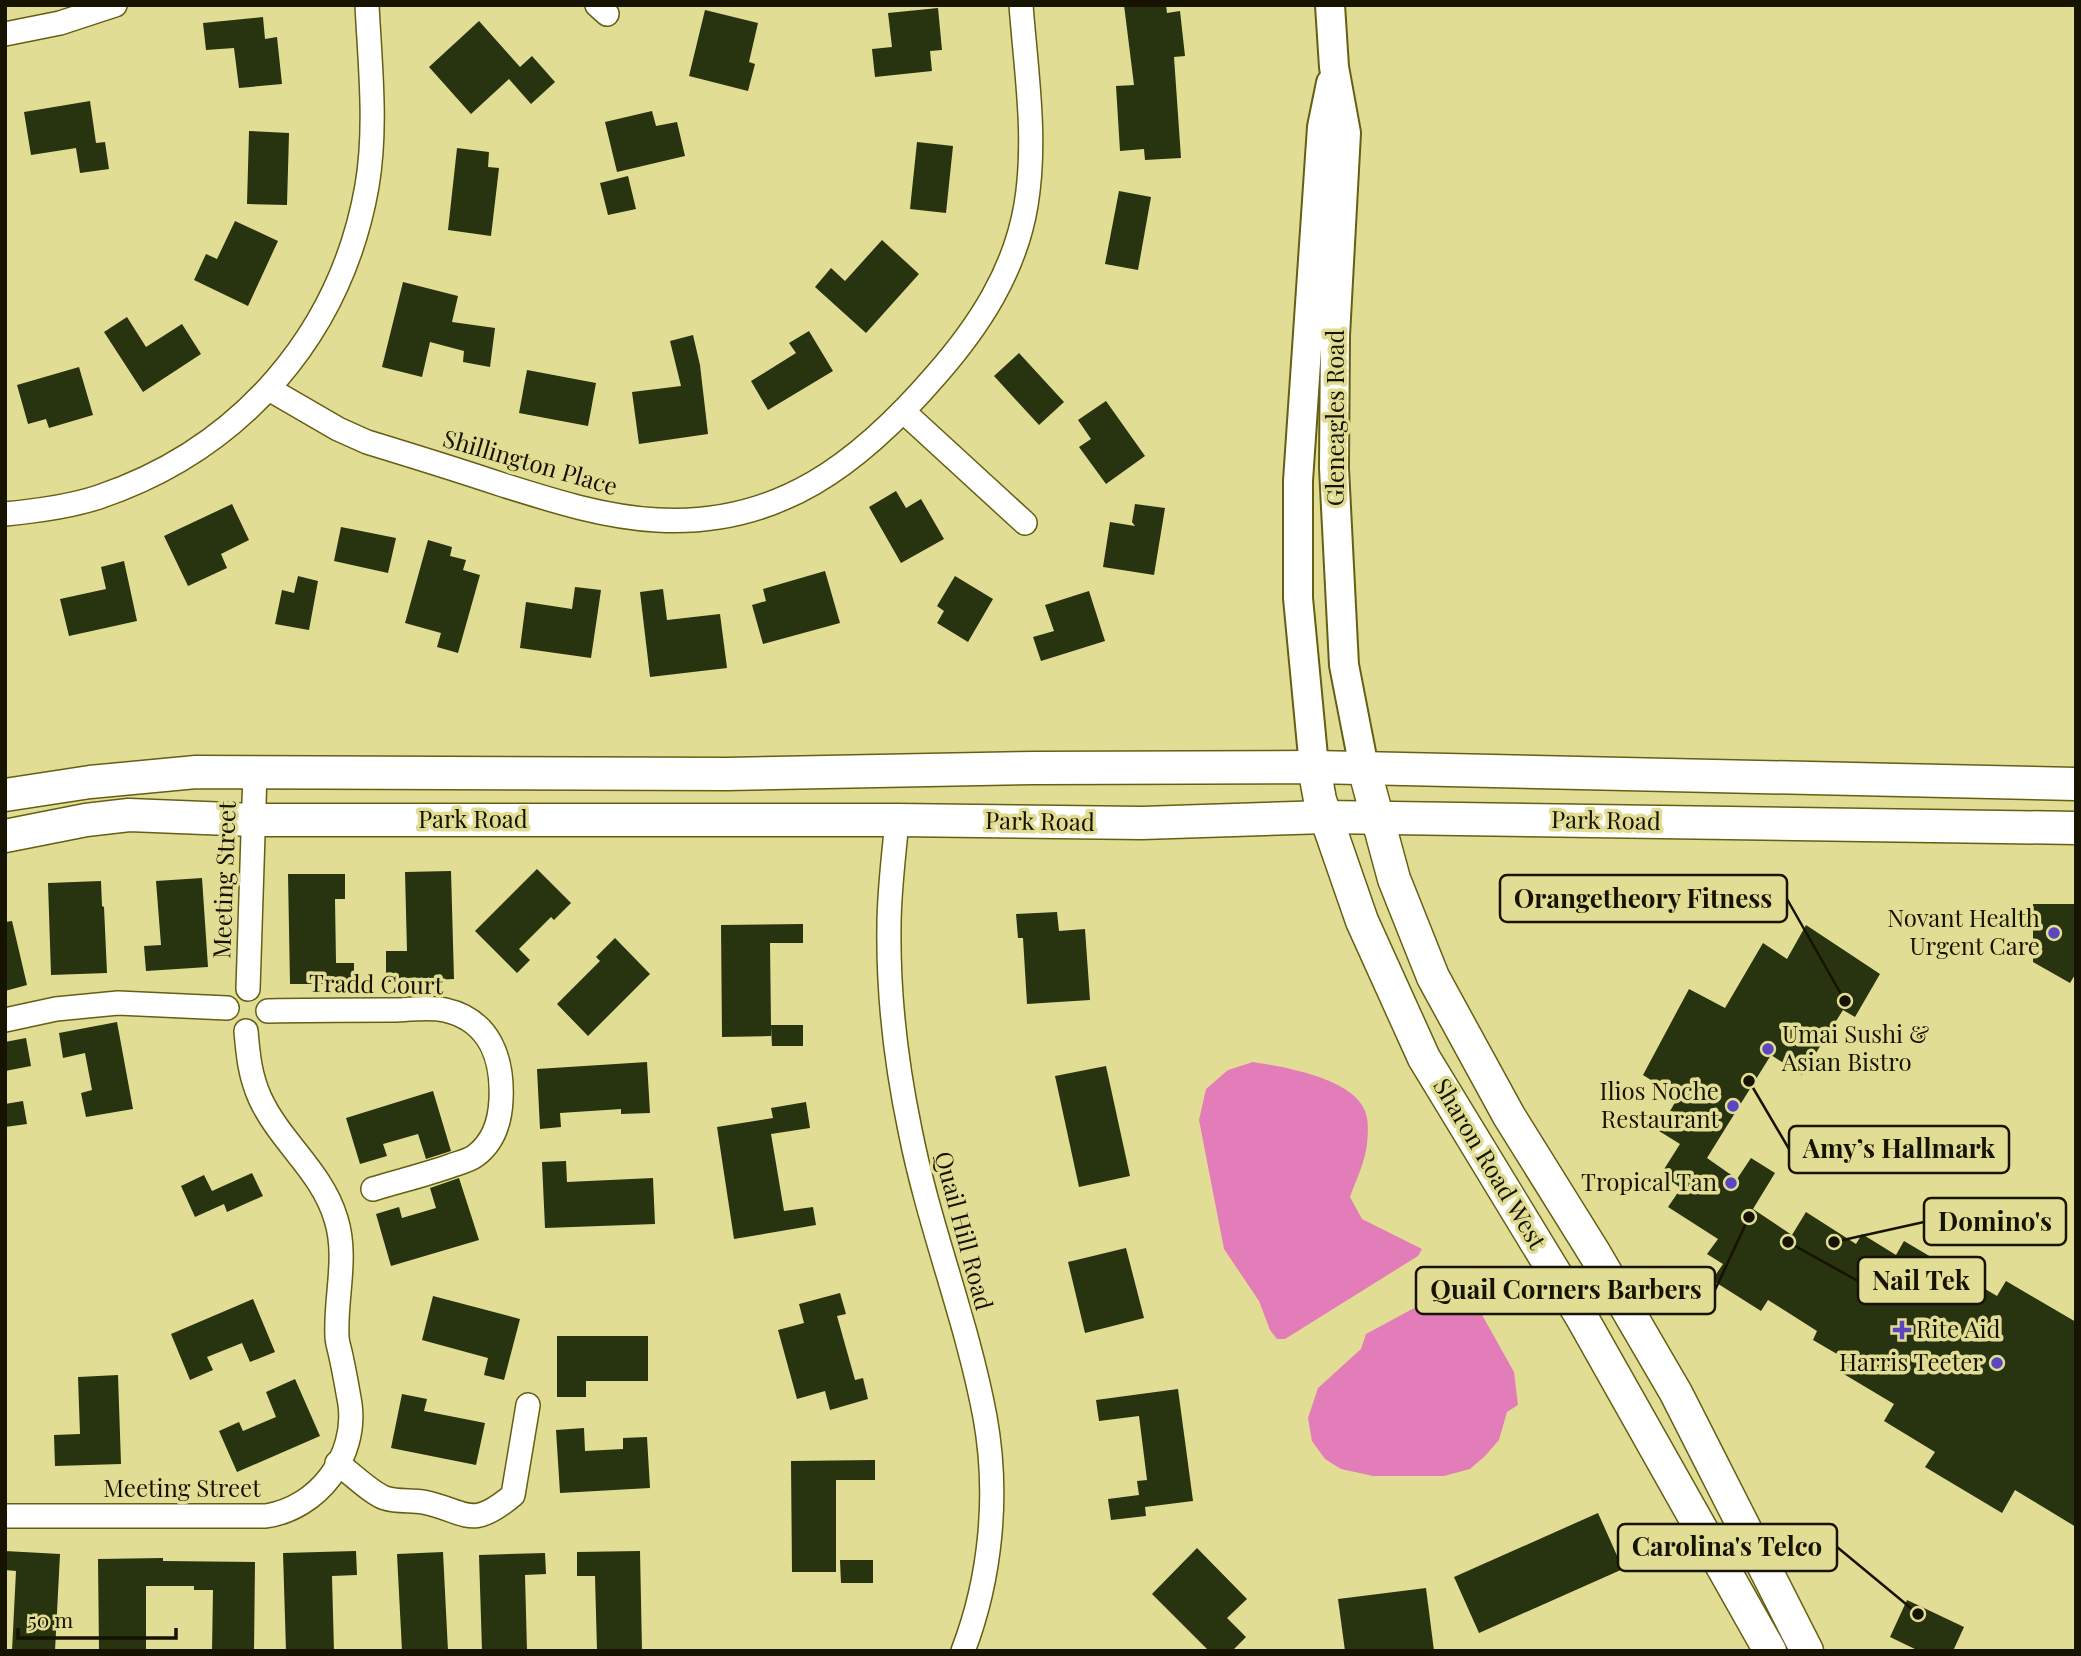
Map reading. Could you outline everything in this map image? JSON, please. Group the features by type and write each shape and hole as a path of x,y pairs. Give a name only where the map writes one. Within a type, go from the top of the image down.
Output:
{"main road":[{"name":"Park Road","path":"5,795 135,777 196,772 727,774 1035,768 1314,767 2076,784"},
{"name":"Sharon Road West","path":"1314,767 1320,800 1363,921 1424,1058 1581,1315 1770,1651"},
{"name":"Sharon Road West","path":"1364,768 1394,879 1433,977 1509,1116 1595,1254 1676,1393 1807,1651"},
{"name":"Park Road","path":"5,836 86,820 130,815 254,820 897,820 1142,823 1376,817 2076,828"}],"street":[{"path":"5,34 60,23 115,5"},
{"path":"5,514 47,510 97,498 172,466 214,439 269,389 297,354 337,284 355,236 367,187 372,113 367,5"},
{"name":"Shillington Place","path":"269,389 338,429 367,442 565,504 614,516 659,520 705,518 734,514 792,495 832,473 868,446 904,412 958,350 1004,278 1019,237 1026,206 1032,145 1021,5"},
{"name":"Gleneagles Road","path":"1330,5 1334,67 1346,133 1335,336 1334,468 1345,665 1364,768"},
{"name":"Gleneagles Road","path":"1314,767 1298,598 1298,481 1322,127 1334,67"},
{"path":"904,412 1025,523"},
{"name":"Meeting Street","path":"248,989 255,772"},
{"name":"Quail Hill Road","path":"897,820 889,924 891,994 898,1063 916,1158 986,1420 991,1473 991,1527 987,1558 963,1651"},
{"path":"248,989 263,996 268,1011 262,1025 246,1031 232,1024 227,1009 233,994 248,989"},
{"path":"5,1020 56,1009 118,1003 227,1009"},
{"name":"Tradd Court","path":"268,1011 395,1010 423,1007 445,1010 465,1017 481,1030 494,1048 502,1079 501,1105 498,1125 487,1145 473,1158 373,1189"},
{"name":"Meeting Street","path":"5,1516 267,1516 299,1506 317,1493 331,1476 346,1447 351,1426 350,1405 337,1338 341,1249 337,1222 320,1183 261,1100 251,1077 246,1031"},
{"path":"337,1463 384,1498 424,1502 460,1515 475,1517 487,1513 513,1495 528,1405"}],"shaded area":[{"path":"1253,1062 1316,1076 1346,1090 1358,1100 1365,1111 1368,1128 1366,1151 1350,1197 1362,1219 1422,1249 1418,1256 1285,1339 1277,1339 1270,1330 1259,1301 1224,1249 1199,1120 1206,1089 1228,1070"},
{"path":"1455,1286 1481,1313 1514,1372 1518,1405 1507,1412 1499,1440 1470,1469 1444,1476 1373,1476 1341,1469 1325,1459 1312,1441 1308,1418 1318,1388 1361,1349 1366,1334"}],"building":[{"path":"1124,5 1166,5 1167,13 1180,11 1185,56 1174,57 1181,158 1145,160 1144,149 1120,151 1116,86 1134,85"},
{"path":"938,8 942,50 930,51 932,71 875,77 872,49 892,47 888,13"},
{"path":"705,10 758,23 749,62 755,64 748,91 689,76"},
{"path":"263,17 265,39 277,37 282,84 239,88 234,48 206,50 203,23"},
{"path":"479,21 520,67 532,56 555,82 531,104 509,79 471,114 429,67"},
{"path":"90,101 96,143 105,142 109,169 80,173 76,148 31,155 24,112"},
{"path":"652,111 656,126 677,122 685,156 617,172 605,122"},
{"path":"249,131 289,133 287,205 247,204"},
{"path":"917,142 953,146 946,213 910,209"},
{"path":"457,148 489,152 488,167 499,168 491,236 448,230"},
{"path":"628,176 636,209 608,215 600,183"},
{"path":"1119,191 1151,197 1138,270 1105,264"},
{"path":"235,221 278,241 248,306 194,280 206,254 217,259"},
{"path":"882,240 919,274 866,333 815,287 831,268 845,281"},
{"path":"403,282 458,296 452,322 495,328 490,367 463,362 464,351 430,342 422,377 382,367"},
{"path":"127,317 146,347 182,324 201,354 143,392 104,332"},
{"path":"809,331 833,371 768,410 751,381 796,353 789,343"},
{"path":"693,335 700,365 708,434 639,444 632,392 681,386 670,341"},
{"path":"1019,353 1064,402 1039,425 994,376"},
{"path":"79,367 93,415 49,428 46,419 28,424 17,385"},
{"path":"527,370 596,383 588,426 519,413"},
{"path":"1106,401 1145,456 1106,484 1079,447 1091,439 1078,420"},
{"path":"896,491 906,508 921,499 944,539 901,563 869,507"},
{"path":"232,504 249,540 221,554 227,568 188,586 164,536"},
{"path":"1135,504 1165,508 1154,575 1103,567 1110,522 1135,526 1132,522"},
{"path":"341,527 396,538 388,573 334,561"},
{"path":"428,540 452,547 450,556 466,560 463,570 480,575 458,653 437,647 441,633 405,623"},
{"path":"124,561 137,621 69,636 60,599 106,589 101,567"},
{"path":"825,571 840,623 763,644 752,605 766,601 763,589"},
{"path":"298,576 318,581 309,630 275,624 282,590 294,593"},
{"path":"955,576 993,599 968,642 937,623 944,611 937,606"},
{"path":"575,587 601,590 591,658 520,648 526,602 572,609"},
{"path":"663,589 667,620 720,614 727,668 650,677 640,592"},
{"path":"1089,591 1105,641 1041,661 1033,637 1054,631 1045,605"},
{"path":"537,869 571,903 554,920 551,917 519,949 530,960 517,973 475,931"},
{"path":"451,871 454,979 386,982 386,951 407,951 405,872"},
{"path":"288,874 345,874 345,899 335,899 336,963 354,963 354,984 290,984"},
{"path":"202,878 208,967 146,971 144,946 161,945 156,881"},
{"path":"101,881 107,973 51,975 48,883"},
{"name":"Novant Health Urgent Care","path":"2033,904 2076,904 2076,973 2070,983 2033,962"},
{"path":"1057,912 1059,931 1085,929 1090,1000 1027,1004 1023,938 1018,938 1016,914"},
{"path":"12,921 27,985 5,991 5,922"},
{"path":"803,924 803,943 770,943 771,1025 803,1025 803,1046 772,1046 771,1027 771,1036 722,1037 721,925"},
{"path":"1806,925 1880,974 1855,1017 1843,1010 1802,1075 1771,1055 1707,1158 1737,1179 1751,1158 1775,1173 1753,1209 1792,1235 1806,1212 1856,1244 1862,1234 1896,1255 1904,1241 1997,1296 2006,1281 2076,1322 2076,1527 2015,1490 2002,1513 1925,1467 1935,1452 1884,1421 1894,1404 1842,1373 1849,1361 1813,1340 1817,1331 1768,1300 1761,1311 1712,1280 1723,1264 1707,1254 1718,1239 1668,1207 1681,1188 1661,1174 1680,1144 1659,1131 1678,1097 1643,1075 1689,989 1725,1008 1763,943 1787,959"},
{"path":"615,938 650,974 588,1036 557,1004 600,961 596,957"},
{"path":"117,1022 133,1109 86,1117 81,1093 92,1090 85,1053 63,1058 59,1033"},
{"path":"26,1038 31,1066 5,1071 5,1042"},
{"path":"647,1062 650,1113 621,1114 621,1109 560,1113 561,1127 540,1129 537,1069"},
{"path":"1106,1066 1130,1176 1079,1187 1055,1076"},
{"path":"433,1091 451,1151 426,1159 418,1134 383,1144 387,1156 360,1164 346,1118"},
{"path":"23,1101 27,1124 5,1127 5,1104"},
{"path":"806,1102 810,1128 771,1134 784,1211 813,1207 816,1225 734,1239 717,1127 773,1118 771,1108"},
{"path":"566,1161 567,1182 653,1178 655,1224 545,1228 542,1162"},
{"path":"252,1173 263,1196 227,1212 224,1204 195,1217 181,1186 204,1175 212,1191"},
{"path":"459,1178 479,1240 391,1266 376,1214 399,1207 402,1218 436,1208 430,1188"},
{"path":"1126,1248 1144,1318 1085,1333 1068,1262"},
{"path":"840,1293 846,1314 837,1316 855,1380 863,1378 868,1399 830,1410 825,1391 797,1399 778,1330 804,1323 799,1304"},
{"path":"433,1296 520,1319 504,1380 484,1375 488,1358 422,1340"},
{"path":"253,1299 275,1352 250,1362 242,1343 207,1357 213,1370 190,1380 171,1334"},
{"path":"557,1336 648,1336 648,1381 586,1381 586,1397 557,1397"},
{"path":"118,1375 121,1464 55,1466 54,1435 80,1434 78,1377"},
{"path":"295,1379 320,1436 237,1472 219,1431 239,1422 243,1431 276,1417 266,1392"},
{"path":"1178,1389 1193,1501 1145,1507 1146,1516 1111,1520 1108,1499 1139,1495 1137,1481 1147,1480 1139,1416 1099,1421 1096,1400"},
{"path":"402,1394 427,1399 424,1411 485,1423 476,1465 391,1448"},
{"path":"584,1428 585,1451 623,1449 623,1438 647,1437 650,1488 560,1493 556,1430"},
{"path":"875,1460 875,1480 836,1480 836,1572 792,1572 791,1461"},
{"path":"1598,1513 1623,1569 1479,1633 1454,1577"},
{"path":"1197,1548 1247,1599 1227,1618 1246,1637 1232,1651 1209,1651 1152,1594"},
{"path":"5,1551 60,1554 55,1651 12,1651 16,1571 5,1570"},
{"path":"356,1551 357,1575 332,1576 334,1651 286,1651 283,1553"},
{"path":"640,1551 642,1651 597,1651 595,1576 577,1576 577,1552"},
{"path":"443,1552 448,1651 402,1651 397,1554"},
{"path":"545,1553 546,1574 525,1575 527,1651 482,1651 479,1555"},
{"path":"163,1558 163,1561 255,1562 254,1651 212,1651 213,1590 194,1590 194,1586 146,1586 146,1651 99,1651 98,1559"},
{"path":"840,1560 873,1560 873,1583 841,1583"},
{"path":"1426,1588 1434,1651 1345,1651 1338,1599"},
{"path":"1907,1600 1964,1627 1953,1651 1919,1651 1890,1637"}],"place":[{"name":"Novant Health Urgent Care","path":"2054,933"},
{"name":"Orangetheory Fitness","path":"1845,1001"},
{"name":"Umai Sushi & Asian Bistro","path":"1768,1049"},
{"name":"Amy’s Hallmark","path":"1749,1081"},
{"name":"Ilios Noche Restaurant","path":"1733,1106"},
{"name":"Tropical Tan","path":"1731,1183"},
{"name":"Quail Corners Barbers","path":"1749,1217"},
{"name":"Nail Tek","path":"1788,1242"},
{"name":"Domino's","path":"1834,1242"},
{"name":"Rite Aid","path":"1902,1330"},
{"name":"Harris Teeter","path":"1997,1363"},
{"name":"Carolina's Telco","path":"1918,1614"}]}
